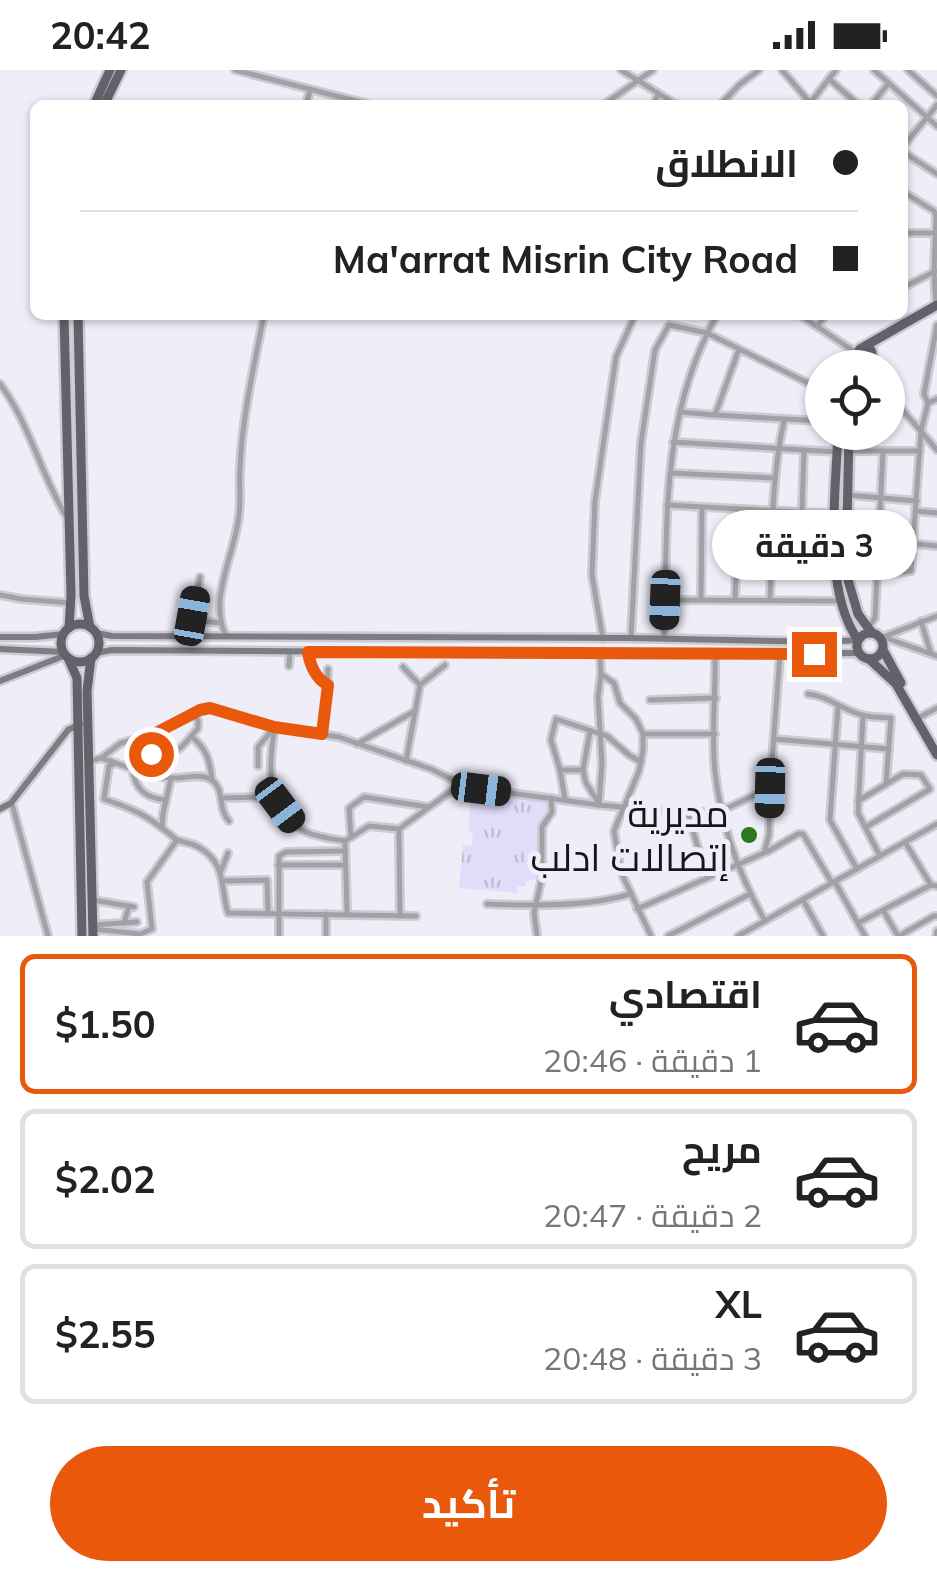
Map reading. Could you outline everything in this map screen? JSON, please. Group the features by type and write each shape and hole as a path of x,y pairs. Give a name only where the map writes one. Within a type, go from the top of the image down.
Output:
{"main road":[{"path":"96,100 110,70"},
{"path":"106,100 121,70"},
{"path":"877,350 937,307"},
{"path":"64,320 71,604 61,644 76,678 90,762 93,930"},
{"path":"78,320 84,596 98,643 83,723 82,936"},
{"path":"843,452 846,572 858,614 882,641 883,650 937,746"},
{"path":"843,452 835,574 839,601 858,640"},
{"path":"846,619 858,614"},
{"path":"0,637 36,637 80,624 112,636 858,640"},
{"path":"875,633 863,635 857,646 896,684 937,755"},
{"path":"602,654 603,639"},
{"path":"0,649 66,655 79,662 112,650 878,657 883,650"},
{"path":"0,681 66,655"},
{"path":"0,809 12,803 68,730 83,723"}],"street":[{"path":"235,70 351,100"},
{"path":"621,70 668,100"},
{"path":"610,100 653,70"},
{"path":"724,100 759,70"},
{"path":"782,70 807,100"},
{"path":"813,100 836,70"},
{"path":"874,70 906,100"},
{"path":"908,70 937,96"},
{"path":"829,80 853,100"},
{"path":"875,100 888,84"},
{"path":"307,100 310,90"},
{"path":"656,100 658,94"},
{"path":"908,102 937,126"},
{"path":"908,141 937,105"},
{"path":"908,151 937,174"},
{"path":"908,195 936,216 937,307"},
{"path":"908,233 936,233"},
{"path":"908,285 936,271"},
{"path":"226,637 220,623 226,567 239,516 247,400 263,320"},
{"path":"603,639 592,575 595,501 616,357 633,320"},
{"path":"664,639 673,442 684,389 714,320"},
{"path":"808,320 853,350"},
{"path":"818,326 822,320"},
{"path":"878,576 911,571 921,431 928,403 924,394 937,324"},
{"path":"631,638 641,443 655,350 669,325 707,333 805,382"},
{"path":"714,416 738,348"},
{"path":"0,384 17,406 70,522"},
{"path":"928,403 937,399"},
{"path":"680,412 805,421"},
{"path":"905,413 937,449"},
{"path":"770,600 775,478 784,420"},
{"path":"673,442 843,452 920,451"},
{"path":"800,572 804,450"},
{"path":"875,633 884,451"},
{"path":"670,473 775,478"},
{"path":"847,495 916,500"},
{"path":"668,505 836,514"},
{"path":"701,600 702,507"},
{"path":"735,600 738,508"},
{"path":"916,511 937,513"},
{"path":"846,537 937,546"},
{"path":"771,573 835,574"},
{"path":"200,576 193,620 220,623"},
{"path":"0,595 71,604"},
{"path":"665,600 839,601"},
{"path":"875,633 937,616"},
{"path":"921,621 934,655"},
{"path":"875,633 934,655"},
{"path":"289,666 290,651"},
{"path":"308,652 312,668 328,685"},
{"path":"599,805 598,693 602,654"},
{"path":"715,654 715,768 720,811 738,865 765,921"},
{"path":"764,853 769,835 780,654"},
{"path":"406,761 420,685 445,665"},
{"path":"404,667 420,685"},
{"path":"322,734 328,670"},
{"path":"601,674 614,682 620,703 636,719 643,734 642,762 614,831 630,894 651,936"},
{"path":"808,694 825,697 864,716 891,718 886,784"},
{"path":"650,700 716,698"},
{"path":"838,706 830,820 857,869"},
{"path":"90,762 121,744 150,736 210,708 274,727 357,744 431,769 461,784 599,805 688,813 720,811 770,788"},
{"path":"920,717 937,708"},
{"path":"357,744 415,710"},
{"path":"150,736 151,754 155,758 174,754 199,725 194,713"},
{"path":"864,716 858,813 880,856"},
{"path":"565,800 551,740 556,719 609,738 642,762"},
{"path":"258,766 258,747 274,727"},
{"path":"274,727 269,759 275,797 292,822 309,834 348,840 368,826 398,829 461,784"},
{"path":"590,731 583,770 599,805"},
{"path":"643,734 715,734"},
{"path":"192,736 208,755 212,780 220,790 222,814 229,821"},
{"path":"774,739 889,749"},
{"path":"101,758 172,778 199,776 212,780"},
{"path":"116,763 109,766 104,799 130,807 178,840 199,846 221,871"},
{"path":"132,768 134,780 148,797 166,800"},
{"path":"560,770 583,770"},
{"path":"858,801 903,774 921,775 930,789 866,828"},
{"path":"162,828 172,778"},
{"path":"123,784 134,780"},
{"path":"575,782 601,783"},
{"path":"221,798 275,797"},
{"path":"347,914 345,851 349,808 364,797 428,807"},
{"path":"537,936 534,913 542,872 542,828 552,812 551,797"},
{"path":"12,803 48,936"},
{"path":"688,813 707,878"},
{"path":"738,936 937,824"},
{"path":"398,829 400,916"},
{"path":"637,909 798,834 805,835 864,936"},
{"path":"93,930 140,934 152,929 147,882 178,840"},
{"path":"858,923 934,886 904,842"},
{"path":"279,936 279,856 286,852 345,851"},
{"path":"228,853 221,871 228,913 416,916"},
{"path":"278,865 345,865"},
{"path":"222,880 268,880 268,912"},
{"path":"486,904 536,906 630,894"},
{"path":"668,936 750,894"},
{"path":"93,900 131,906 124,924"},
{"path":"803,900 823,936"},
{"path":"883,910 898,936 937,916"},
{"path":"326,914 326,936"},
{"path":"93,930 137,922"}],"green space":[{"path":"472,789 547,800 549,811 539,843 540,877 517,887 518,893 459,888 463,845 472,846 473,835 468,829"}],"place":[{"name":"مديرية إتصالات ادلب","path":"749,835"}],"route":[{"path":"151,754 150,736 210,708 274,727 322,734 328,685 312,668 308,652 814,654"}]}
